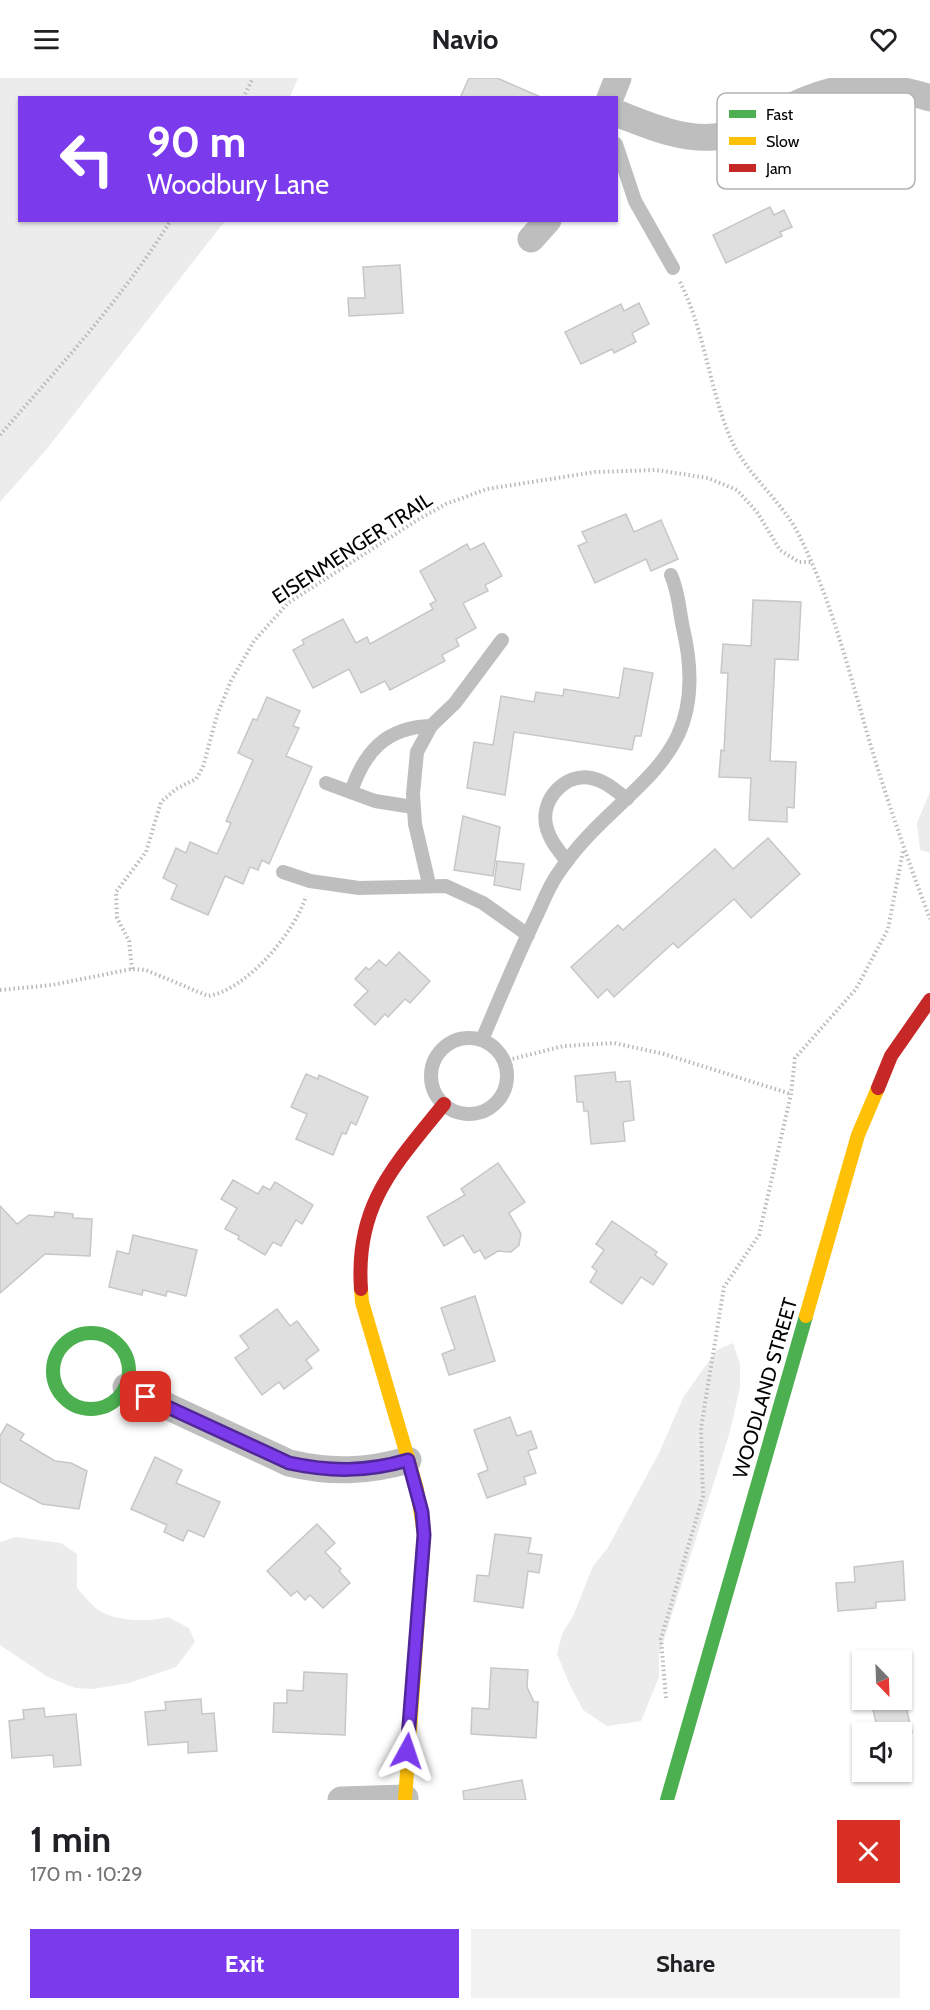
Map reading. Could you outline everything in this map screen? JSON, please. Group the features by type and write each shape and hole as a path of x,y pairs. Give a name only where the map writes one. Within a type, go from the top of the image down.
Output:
{"street":[{"path":"611,96 618,78"},
{"path":"818,93 852,83 876,82 900,86 930,98"},
{"path":"618,114 668,132 704,138 717,136"},
{"name":"WOODLAND STREET","path":"667,1800 858,1135 891,1056 930,1000"},
{"path":"341,1800 405,1799 424,1535 422,1512 362,1302 359,1248 365,1219 376,1194 444,1104"},
{"path":"80,1335 103,1335 114,1340 128,1360 129,1374 126,1387 109,1405 96,1409 72,1405 57,1389 53,1377 55,1358 69,1340 80,1335"},
{"path":"126,1387 289,1463 314,1468 355,1471 408,1460"}],"lane":[{"path":"618,150 635,201 673,268"},
{"path":"482,1040 556,877 567,861 662,764 674,746 685,712 691,679 690,660 677,588 671,575"},
{"path":"429,884 413,807 417,752 431,726 454,703 487,656 502,640"},
{"path":"351,792 365,757 378,745 406,729 431,726"},
{"path":"567,861 556,848 546,824 546,812 550,798 559,787 582,777 594,778 627,799"},
{"path":"326,783 375,801 413,807"},
{"path":"283,872 310,880 359,888 429,884 462,891 528,935"},
{"path":"458,1039 482,1040 492,1045 504,1061 506,1086 499,1099 488,1108 474,1113 460,1113 444,1104 432,1083 431,1070 439,1053 458,1039"}],"path":[{"path":"244,96 253,78"},
{"path":"0,435 89,334 148,256 170,222"},
{"path":"673,268 695,314 730,438 741,457 787,515 811,562 845,658 903,851 930,919"},
{"name":"EISENMENGER TRAIL","path":"132,969 129,941 117,918 116,892 146,852 160,802 176,789 196,779 203,767 217,716 254,641 288,603 419,519 446,504 487,489 596,472 656,470 708,478 737,490 757,512 780,550 798,562 811,562"},
{"path":"666,1703 667,1685 662,1663 661,1639 703,1496 701,1428 724,1287 759,1235 791,1094 795,1058 856,988 888,929 903,851"},
{"path":"0,990 52,985 132,969 146,970 208,996 228,990 244,978 280,942 302,909 310,880"},
{"path":"504,1061 564,1046 614,1043 664,1054 791,1094"}],"shaded area":[{"path":"0,78 298,78 290,96 18,96 18,222 224,222 46,450 0,502"},
{"path":"930,792 930,853 920,850 917,823"},
{"path":"733,1343 740,1364 740,1388 729,1435 659,1655 659,1677 641,1721 607,1726 583,1710 570,1685 557,1654 562,1634 573,1616 593,1566 607,1549 659,1453 684,1396 717,1350"},
{"path":"16,1537 61,1543 77,1554 77,1588 94,1607 104,1613 132,1620 168,1617 189,1628 195,1642 176,1667 129,1683 93,1689 75,1688 48,1677 0,1645 0,1542"}],"building":[{"path":"469,78 497,78 538,96 461,96"},
{"path":"770,207 774,215 784,210 792,227 780,232 782,236 726,263 713,235"},
{"path":"400,265 403,313 349,316 348,298 365,298 363,267"},
{"path":"639,303 649,324 632,333 636,342 614,353 612,349 581,364 565,332 621,304 624,311"},
{"path":"626,514 634,532 661,520 678,559 651,571 646,559 595,583 578,546 587,542 582,532"},
{"path":"484,543 502,576 485,585 488,591 463,603 476,628 456,639 459,646 442,655 445,661 390,690 385,681 361,693 349,669 313,688 293,650 304,644 302,640 343,619 356,643 367,637 370,644 433,609 430,604 436,601 420,571 467,544 470,550"},
{"path":"753,600 801,602 798,660 775,659 770,761 796,762 794,808 787,807 787,822 749,820 751,778 719,777 721,750 724,751 728,673 721,673 723,644 751,646"},
{"path":"624,668 653,673 641,736 635,736 632,750 514,732 505,795 467,788 474,742 493,745 501,696 534,702 536,692 563,696 564,689 619,698"},
{"path":"267,697 300,711 293,726 299,728 286,756 312,767 269,864 262,860 258,870 250,867 243,884 225,876 208,915 171,899 177,885 163,878 176,848 186,853 190,842 217,854 231,823 226,821 253,760 238,753 253,719 257,720"},
{"path":"463,816 500,827 493,876 454,870"},
{"path":"768,838 800,874 751,918 734,899 678,948 673,943 614,997 607,989 598,998 571,967 618,925 623,930 715,849 733,869"},
{"path":"497,861 524,864 520,890 494,885"},
{"path":"399,952 430,981 410,1003 405,999 388,1017 385,1014 375,1025 354,1005 368,991 355,979 366,967 369,970 379,960 386,966"},
{"path":"615,1072 616,1082 630,1081 634,1120 623,1122 625,1141 591,1144 588,1111 584,1111 583,1102 577,1102 575,1076"},
{"path":"306,1074 318,1079 319,1075 368,1097 356,1125 351,1122 346,1134 342,1133 333,1155 296,1139 307,1114 291,1107"},
{"path":"498,1163 525,1202 509,1213 521,1234 519,1245 511,1252 498,1251 485,1259 480,1250 474,1253 463,1235 444,1246 427,1217 465,1195 461,1189"},
{"path":"233,1180 258,1194 263,1186 270,1190 275,1182 313,1205 302,1224 296,1220 281,1246 273,1242 265,1255 225,1229 237,1208 221,1199"},
{"path":"0,1206 17,1224 29,1215 54,1217 55,1212 73,1214 73,1218 92,1219 90,1256 45,1254 0,1293"},
{"path":"612,1221 657,1252 655,1255 667,1264 653,1285 641,1277 622,1304 590,1282 597,1271 592,1267 604,1250 596,1244"},
{"path":"133,1235 197,1250 186,1296 167,1291 166,1296 143,1290 142,1295 109,1287 117,1251 129,1254"},
{"path":"475,1296 495,1361 449,1375 442,1354 455,1349 441,1308"},
{"path":"277,1309 290,1326 297,1321 319,1350 306,1360 312,1368 284,1389 279,1382 262,1395 235,1358 249,1348 240,1336"},
{"path":"510,1417 517,1436 531,1431 537,1448 528,1451 536,1473 524,1477 526,1484 487,1498 478,1474 488,1470 474,1430"},
{"path":"7,1424 24,1434 20,1440 55,1461 71,1463 87,1471 79,1509 42,1504 0,1482 0,1436"},
{"path":"155,1457 182,1470 176,1483 220,1502 204,1537 188,1530 183,1541 164,1532 167,1525 131,1509"},
{"path":"317,1524 335,1543 325,1552 350,1583 323,1608 310,1595 305,1600 297,1591 291,1596 267,1571"},
{"path":"495,1534 531,1538 528,1553 542,1555 539,1573 528,1571 523,1608 474,1601 477,1575 489,1576"},
{"path":"903,1561 905,1600 876,1602 876,1608 838,1611 836,1583 855,1582 854,1567"},
{"path":"491,1668 528,1670 527,1687 534,1702 538,1702 536,1738 471,1734 472,1708 489,1709"},
{"path":"304,1672 347,1674 345,1735 273,1732 274,1703 287,1703 287,1690 303,1691"},
{"path":"201,1699 202,1714 214,1713 217,1751 188,1753 188,1742 148,1745 145,1712 166,1710 165,1702"},
{"path":"44,1708 45,1717 76,1714 81,1765 54,1767 53,1755 12,1758 9,1721 24,1719 23,1710"},
{"path":"873,1710 907,1710 910,1722 876,1722"},
{"path":"522,1780 526,1800 464,1800 463,1791"}],"traffic: fast":[{"path":"667,1800 806,1316"},
{"path":"91,1333 106,1336 118,1344 126,1356 129,1371 126,1386 118,1398 106,1406 91,1409 76,1406 64,1398 56,1386 53,1371 56,1356 64,1344 76,1336 91,1333"}],"traffic: slow":[{"path":"806,1316 858,1135 878,1088"},
{"path":"361,1289 362,1302 417,1489 424,1535 405,1800"}],"traffic: jam":[{"path":"878,1088 891,1056 930,1000"},
{"path":"361,1289 364,1233 371,1210 394,1168 444,1104"}],"route":[{"path":"146,1397 289,1463 334,1471 355,1471 408,1460 422,1512 424,1535 407,1751"}]}
